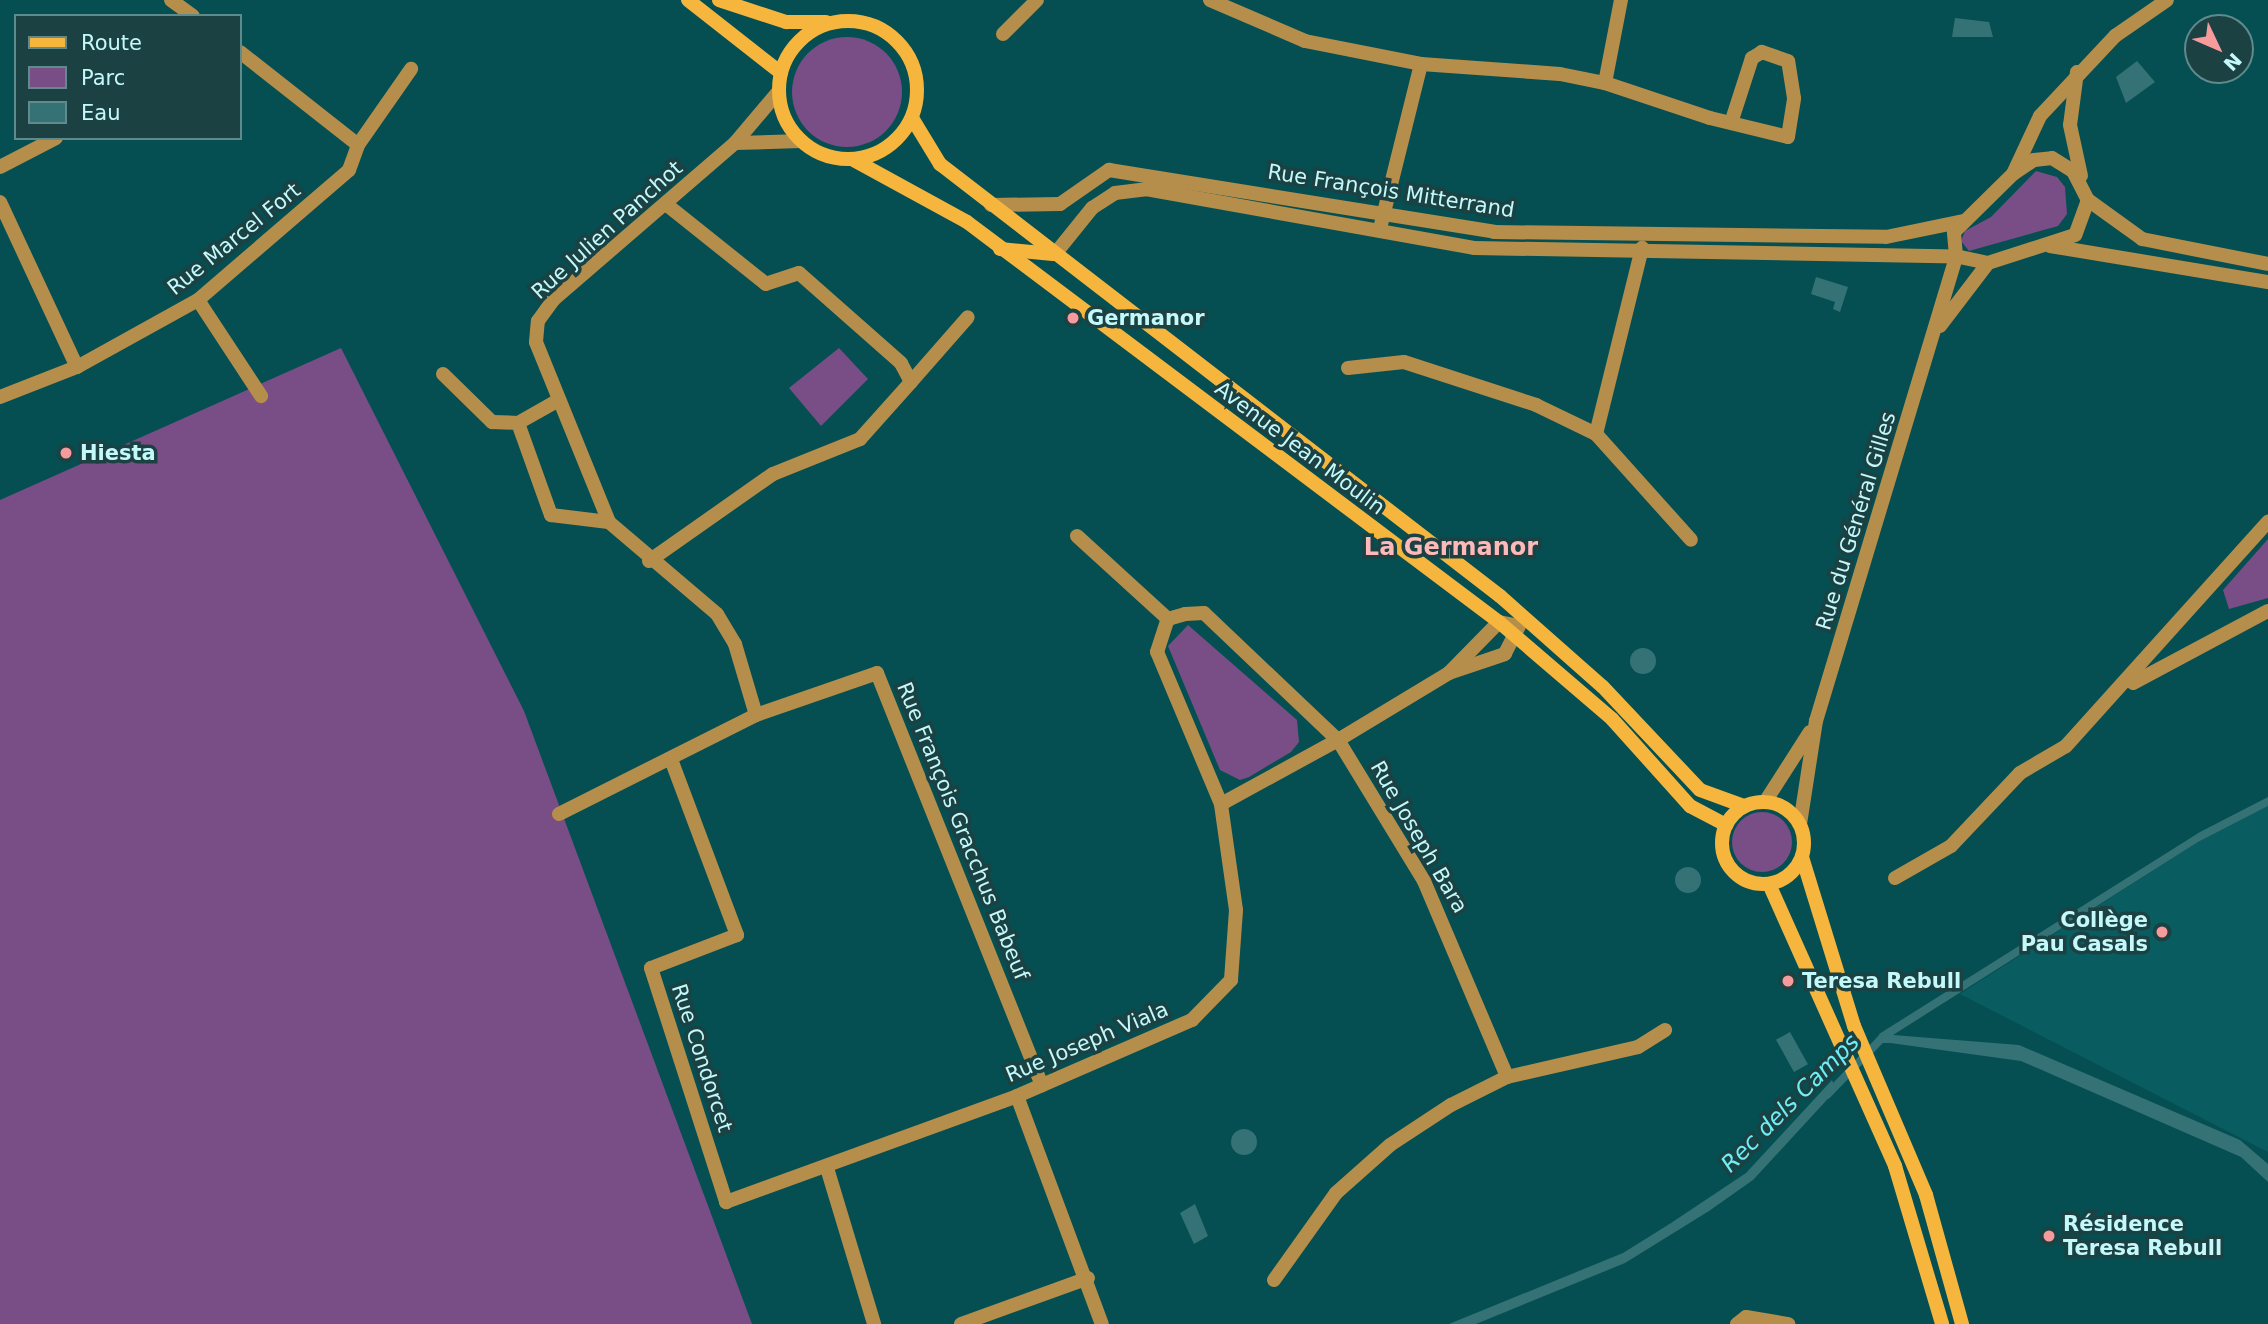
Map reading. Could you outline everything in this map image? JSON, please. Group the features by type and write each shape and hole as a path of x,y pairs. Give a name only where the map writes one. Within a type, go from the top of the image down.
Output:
{"main road":[{"path":"688,0 781,73"},
{"path":"719,0 786,22 856,21 895,38 916,76 912,118 888,147 852,159 833,158 801,141 789,127 779,91 781,73 800,40 835,22"},
{"name":"Avenue Jean Moulin","path":"912,118 940,164 1500,596 1550,640 1700,790 1744,806"},
{"name":"Avenue Jean Moulin","path":"852,159 950,210 1499,621 1519,631 1612,719 1690,806 1726,825"},
{"path":"999,249 1055,254"},
{"path":"1802,857 1793,872 1769,884 1747,881 1730,867 1722,846 1726,825 1744,806 1765,802 1785,807 1800,824 1802,857 1854,1026 1879,1076 1926,1195 1962,1324"},
{"path":"1769,884 1906,1198 1942,1324"}],"street":[{"path":"171,0 190,14"},
{"path":"1003,34 1037,0"},
{"path":"1210,0 1305,41 1421,64 1605,83 1731,123 1788,137 1794,98 1788,61 1762,52 1752,58 1731,123"},
{"path":"1605,83 1621,0"},
{"path":"2013,174 2040,116 2078,71 2167,0"},
{"path":"242,54 358,145"},
{"path":"1379,233 1421,64"},
{"name":"Rue Marcel Fort","path":"0,397 78,367 198,300 349,170 358,145 411,69"},
{"path":"2078,71 2070,125 2088,200 2142,239 2268,264"},
{"name":"Rue Julien Panchot","path":"756,715 735,644 717,614 649,561 609,522 556,401 536,342 538,321 553,300 667,205 735,143 779,91"},
{"path":"0,167 52,140"},
{"path":"735,143 801,141"},
{"path":"1964,220 2013,174 2034,160 2052,158 2082,180"},
{"name":"Rue François Mitterrand","path":"991,205 1060,204 1109,170 1494,232 1644,237 1886,237 1964,220"},
{"name":"Rue François Mitterrand","path":"1055,254 1092,208 1115,193 1146,189 1474,248 1641,255 1956,256 1988,264"},
{"path":"1988,264 2050,246 2075,234 2088,200"},
{"path":"0,202 78,367"},
{"path":"667,205 766,284 799,273 901,363 911,382"},
{"name":"Rue du Général Gilles","path":"1800,824 1816,721 1935,333 1956,256 1954,232 1964,220"},
{"path":"1596,434 1644,237"},
{"path":"2050,246 2268,282"},
{"name":"Rue du Général Gilles","path":"1935,333 1988,264"},
{"path":"198,300 261,396"},
{"path":"649,561 773,474 860,439 968,317"},
{"path":"1348,368 1404,362 1536,405 1596,434 1691,540"},
{"path":"443,374 492,422 517,423 556,401"},
{"path":"517,423 551,515 609,522"},
{"path":"1895,878 1951,846 2020,773 2066,746 2122,688 2268,522"},
{"path":"1077,536 1168,620 1204,613 1338,740"},
{"path":"1500,596 1519,631 1550,640"},
{"path":"2122,688 2268,611"},
{"name":"Rue Joseph Viala","path":"937,1124 1017,1096 1192,1020 1231,980 1236,910 1221,804 1157,652 1168,620"},
{"path":"1449,673 1499,621"},
{"path":"1221,804 1338,740 1449,673 1505,654 1519,631"},
{"name":"Rue François Gracchus Babeuf","path":"756,715 877,673 1042,1085"},
{"path":"559,814 672,762 756,715"},
{"name":"Rue du Général Gilles","path":"1765,802 1816,721"},
{"name":"Rue Joseph Bara","path":"1338,740 1424,881 1507,1077"},
{"name":"Rue Condorcet","path":"672,762 737,936 652,968 726,1202 827,1168 937,1124"},
{"path":"1274,1280 1336,1193 1390,1145 1507,1077 1638,1047 1665,1030"},
{"path":"1017,1096 1088,1278 1102,1324"},
{"path":"827,1168 874,1324"},
{"path":"961,1324 1088,1278"},
{"path":"1737,1324 1746,1317 1788,1324"}],"shaded area":[{"name":"Collège Pau Casals","path":"2268,806 2268,1152 1960,994 2198,842"}],"green space":[{"path":"847,37 868,41 886,53 898,71 902,92 898,113 886,131 868,143 847,147 826,143 808,131 796,113 792,92 796,71 808,53 826,41"},
{"path":"2036,171 2057,177 2065,187 2067,214 2058,226 1969,251 1961,241 1965,231 1991,217"},
{"path":"341,348 524,711 752,1324 0,1324 0,500"},
{"path":"839,348 868,379 821,426 789,388"},
{"path":"2268,539 2268,598 2229,609 2223,590"},
{"path":"1188,625 1297,720 1299,742 1291,752 1249,777 1240,780 1220,770 1168,646"},
{"path":"1756,812 1768,812 1784,820 1790,830 1790,854 1784,864 1768,872 1756,872 1740,864 1732,848 1732,836 1740,820"}],"water":[{"path":"1955,18 1989,22 1993,37 1952,37"},
{"path":"2137,61 2155,82 2126,103 2116,77"},
{"path":"1816,277 1848,287 1840,312 1833,309 1835,302 1811,294"},
{"path":"1643,648 1652,652 1656,661 1652,670 1643,674 1634,670 1630,661 1634,652"},
{"path":"2268,797 2268,806 2198,842 1893,1035 2019,1045 2240,1140 2268,1164 2268,1182 2241,1157 2021,1061 1883,1042 1879,1034 2200,832"},
{"path":"1688,867 1697,871 1701,880 1697,889 1688,893 1679,889 1675,880 1679,871"},
{"path":"1790,1032 1808,1064 1794,1072 1776,1040"},
{"path":"1832,1080 1836,1090 1753,1180 1709,1211 1625,1263 1476,1324 1449,1324 1623,1253 1671,1223 1746,1173"},
{"path":"1244,1129 1253,1133 1257,1142 1253,1151 1244,1155 1235,1151 1231,1142 1235,1133"},
{"path":"1195,1204 1208,1236 1194,1244 1180,1213"}],"waterway":[{"name":"Rec dels Camps","path":"1827,1095 1881,1039 1892,1039"}],"place":[{"name":"Germanor","path":"1073,318"},
{"name":"Hiesta","path":"66,453"},
{"name":"Collège Pau Casals","path":"2162,932"},
{"name":"Teresa Rebull","path":"1788,981"},
{"name":"Résidence Teresa Rebull","path":"2049,1236"}],"district":[{"name":"La Germanor","path":"1451,548"}]}
